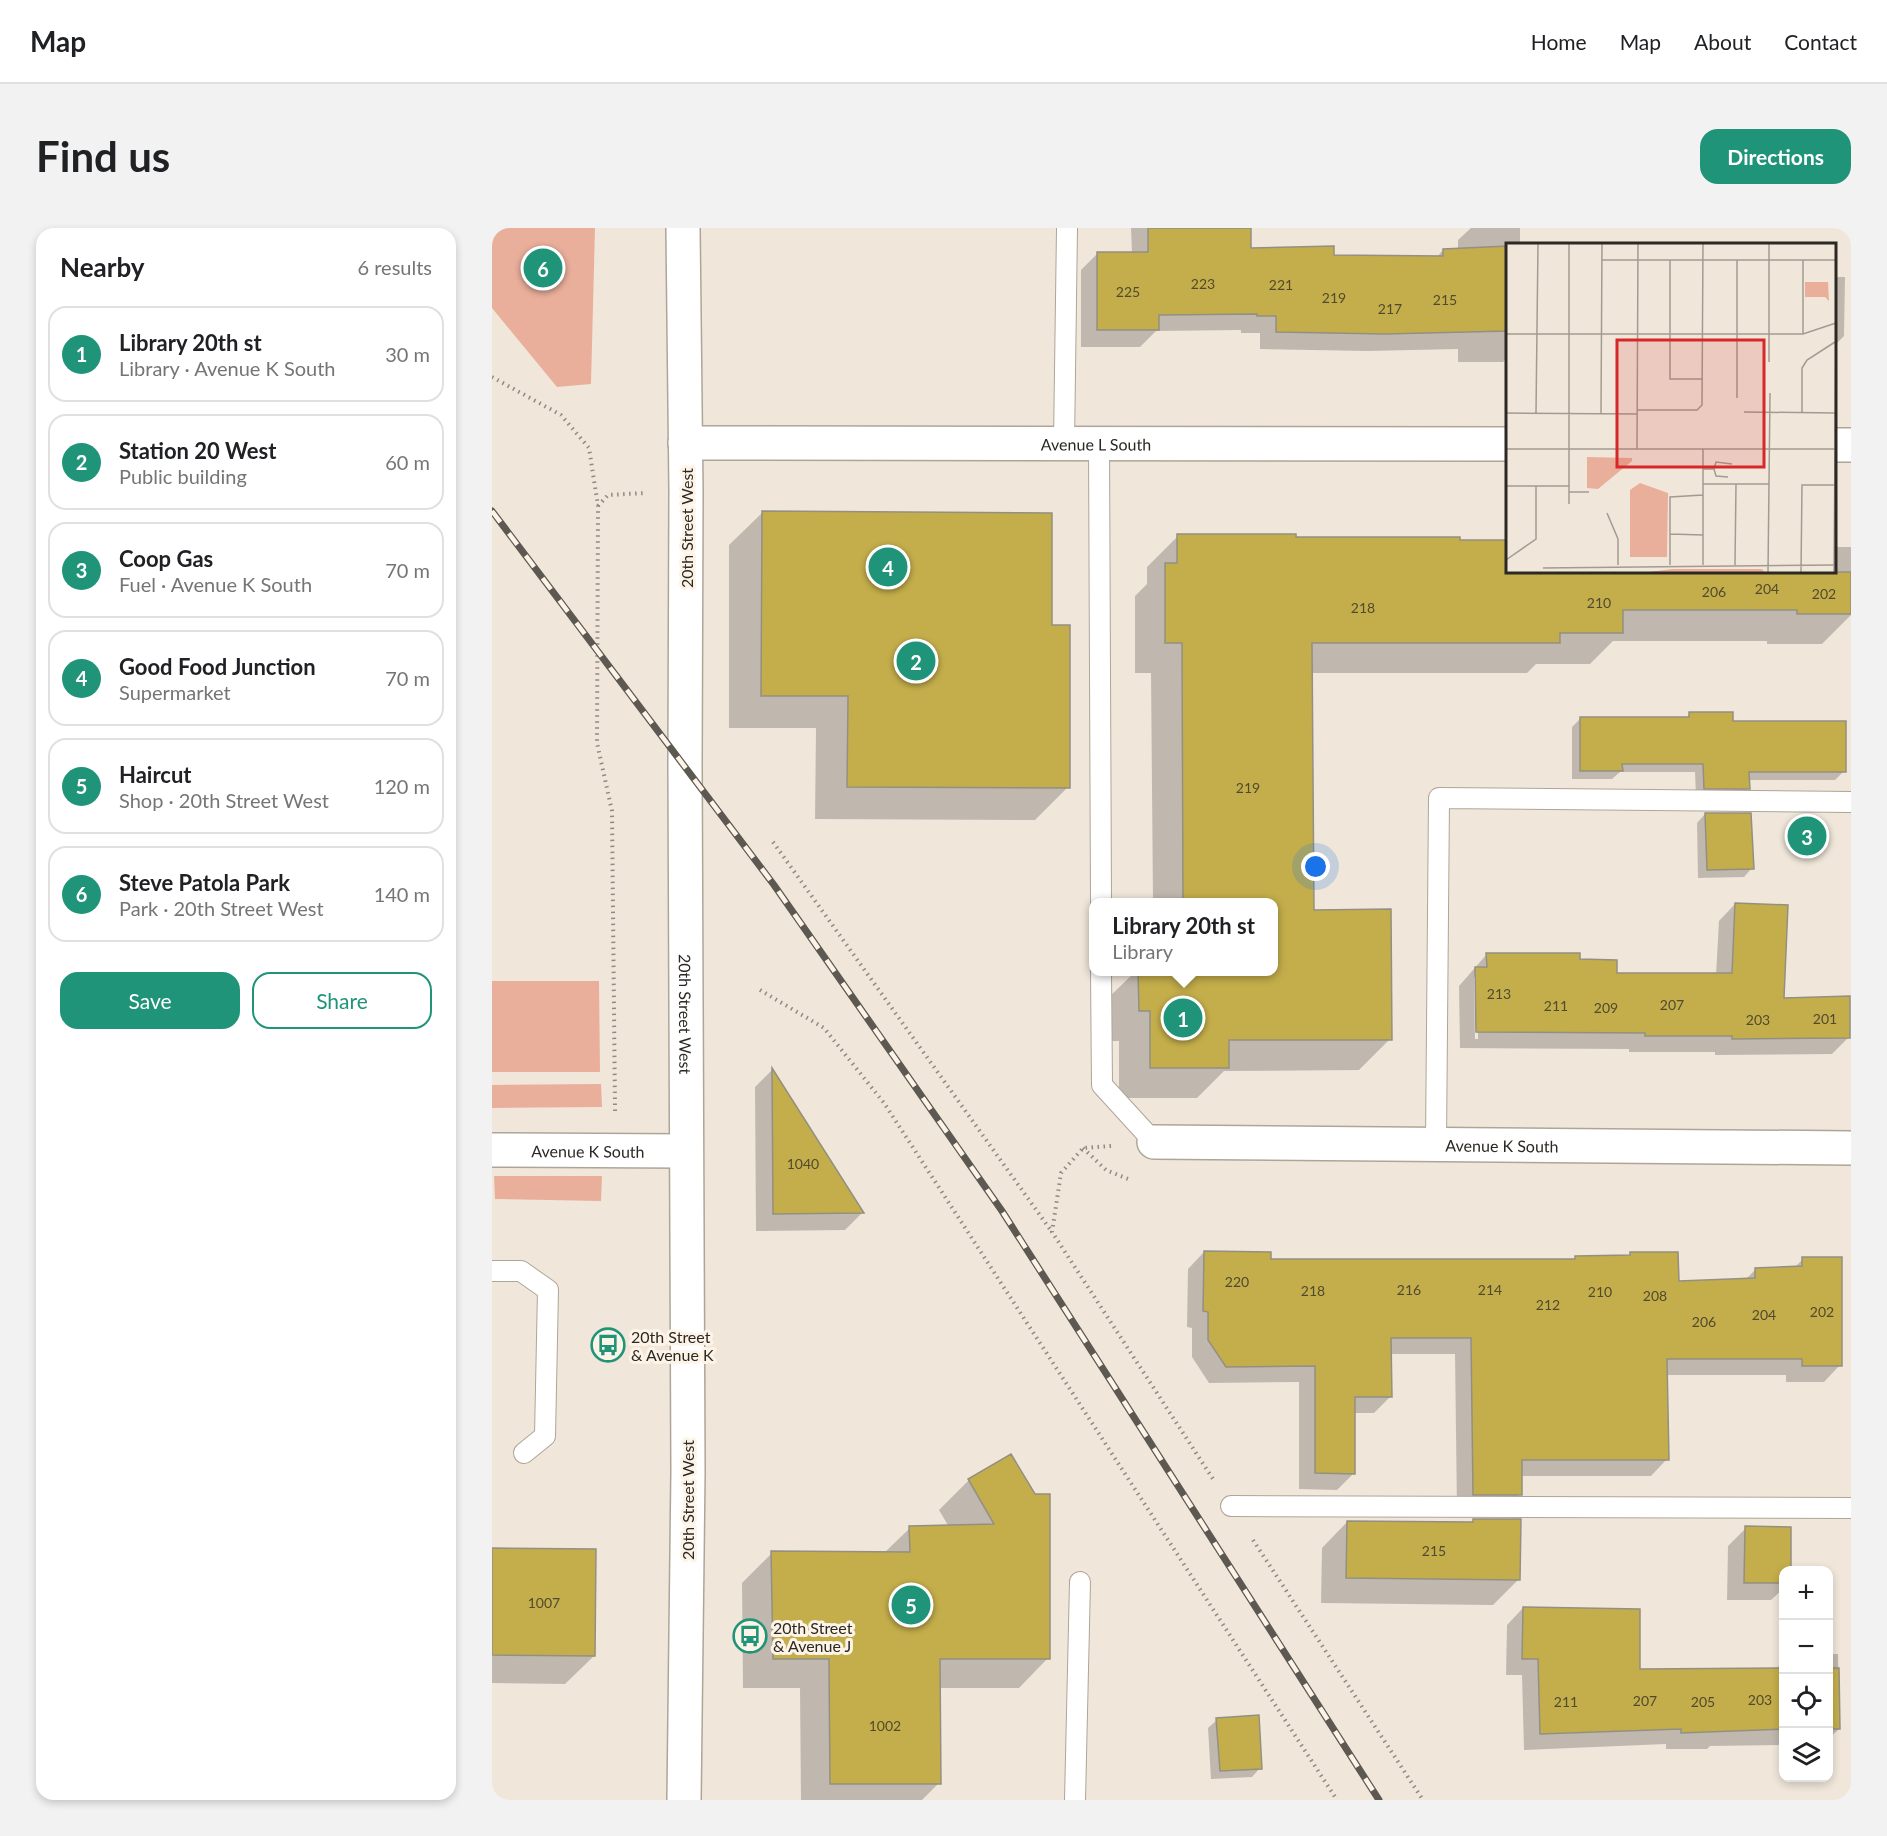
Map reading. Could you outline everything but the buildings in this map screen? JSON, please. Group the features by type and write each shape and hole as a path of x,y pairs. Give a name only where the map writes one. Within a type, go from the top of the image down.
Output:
{"street":[{"name":"20th Street West","path":"683,228 686,443 688,1472 684,1800"},
{"name":"Avenue L South","path":"686,443 1506,444"},
{"name":"Avenue K South","path":"1154,1142 1851,1148"},
{"name":"Avenue K South","path":"492,1150 686,1151"}],"lane":[{"path":"1064,443 1067,228"},
{"path":"1099,443 1101,898"},
{"path":"1436,1143 1439,798 1851,802"},
{"path":"1101,976 1102,1085 1154,1142"},
{"path":"492,1270 521,1271 548,1290 545,1436 524,1453"},
{"path":"1231,1506 1851,1508"},
{"path":"1076,1800 1080,1582"}],"path":[{"path":"492,377 561,415 589,448 597,506 597,743 612,811 616,1078 612,1151"},
{"path":"597,506 608,495 686,491"},
{"path":"773,842 1052,1232 1423,1800"},
{"path":"760,990 824,1028 884,1103 1337,1800"},
{"path":"1052,1232 1061,1173 1083,1148 1154,1142"},
{"path":"1083,1148 1107,1170 1128,1179"}],"shaded area":[{"path":"492,228 595,228 591,384 557,387 492,308"},
{"path":"492,981 599,981 600,1072 492,1072"},
{"path":"601,1084 602,1107 492,1108 492,1085"},
{"path":"494,1176 602,1176 601,1201 495,1199"}],"railway":[{"path":"492,511 774,885 1002,1211 1379,1800"}],"place":[{"name":"Steve Patola Park","path":"543,268"},
{"name":"Good Food Junction","path":"888,567"},
{"name":"Station 20 West","path":"916,661"},
{"name":"Coop Gas","path":"1807,836"},
{"name":"Library 20th st","path":"1183,1018"},
{"name":"20th Street & Avenue K","path":"608,1345"},
{"name":"Haircut","path":"911,1605"},
{"name":"20th Street & Avenue J","path":"750,1636"}]}
